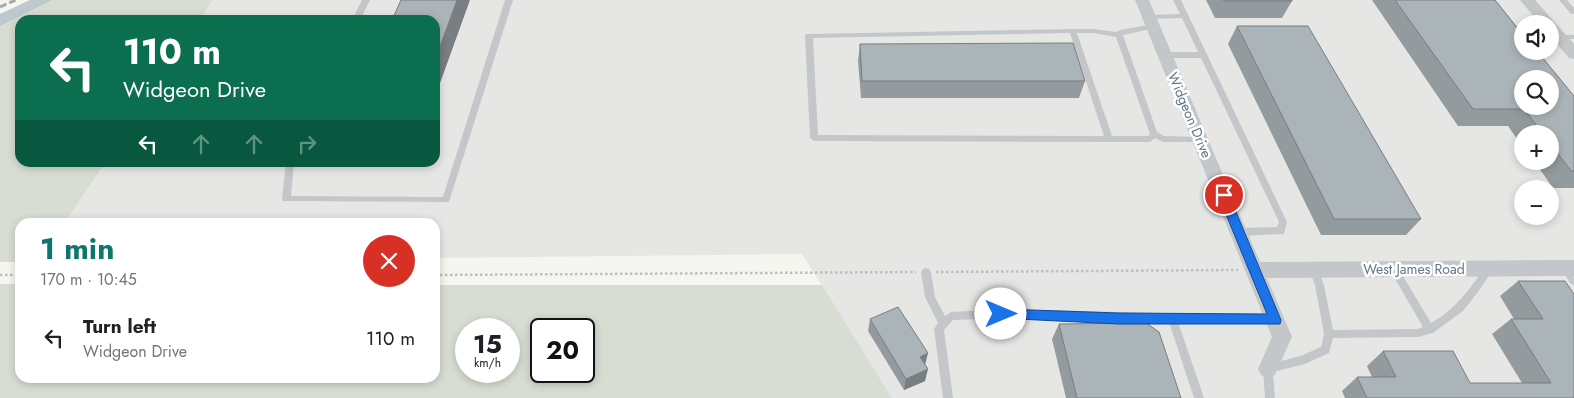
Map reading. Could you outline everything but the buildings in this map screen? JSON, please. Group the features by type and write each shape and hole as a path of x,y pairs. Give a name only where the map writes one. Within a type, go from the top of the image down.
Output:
{"street":[{"name":"Widgeon Drive","path":"1142,0 1282,337 1268,369"},
{"path":"1527,0 1540,15"},
{"path":"1561,33 1574,54"},
{"name":"West James Road","path":"1255,270 1489,268 1571,272"}],"lane":[{"path":"358,15 366,0"},
{"path":"289,167 286,199 446,200 509,0"},
{"path":"1177,0 1283,222 1281,232 1239,232"},
{"path":"1563,0 1574,12"},
{"path":"1119,35 1120,32 1151,22 1184,16"},
{"path":"1119,35 1092,31 809,36 814,138 1150,139 1154,134"},
{"path":"1073,32 1109,139"},
{"path":"1119,35 1154,134 1163,139 1201,140"},
{"path":"1165,55 1203,55"},
{"path":"1329,334 1418,333 1430,330 1452,317 1470,296 1489,268"},
{"path":"1270,398 1268,369 1325,350 1329,334 1324,316 1320,285 1314,269"},
{"path":"1394,269 1430,330"},
{"path":"926,272 930,297 944,322"},
{"path":"948,398 939,329 951,316 967,314 1275,320"},
{"path":"1172,318 1199,398"}],"path":[{"path":"440,274 1255,270"},
{"path":"0,275 15,275"}],"shaded area":[{"path":"30,0 53,0 22,15 15,15 15,19 0,26 0,14"},
{"path":"53,0 213,0 203,15 22,15"},
{"path":"213,0 1574,0 1574,398 892,398 802,254 440,258 440,218 68,218 102,167 440,167 440,15 203,15"},
{"path":"15,19 15,167 102,167 68,218 15,218 15,262 0,262 0,26"},
{"path":"0,284 15,284 15,383 440,383 440,285 822,285 892,398 0,398"}],"railway":[{"path":"0,7 16,0"}],"route":[{"path":"1001,314 1119,319 1275,320 1224,195"}]}
